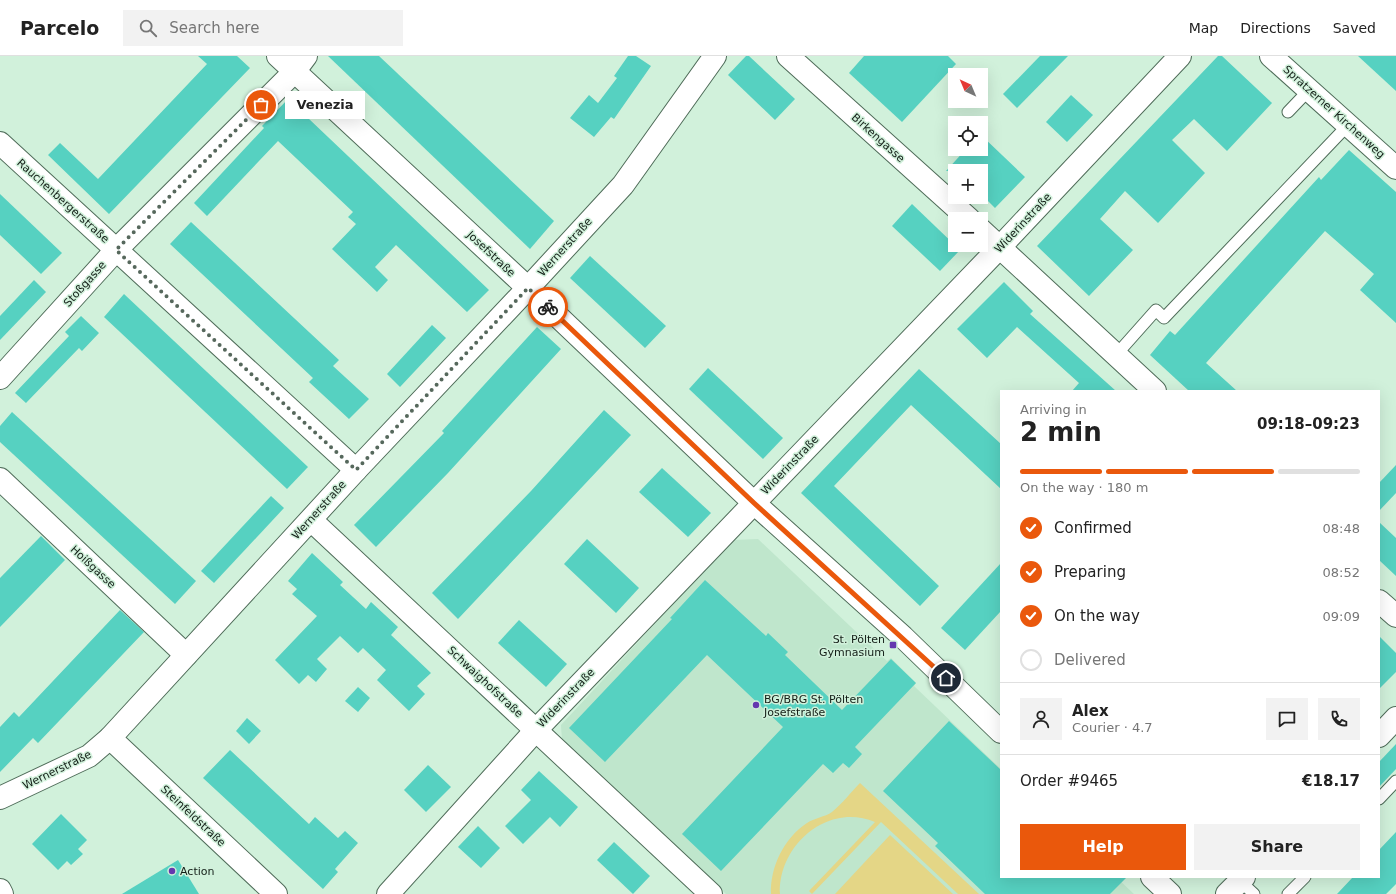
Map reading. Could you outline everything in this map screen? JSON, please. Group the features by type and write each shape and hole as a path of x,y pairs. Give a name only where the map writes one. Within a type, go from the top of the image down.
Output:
{"street":[{"name":"Josefstraße","path":"278,56 300,64 528,288 754,503 903,638 1000,731"},
{"name":"Wernerstraße","path":"0,798 89,756 110,738 356,470 623,185 715,56"},
{"name":"Birkengasse","path":"788,56 961,212"},
{"name":"Widerinstraße","path":"388,894 536,730 1000,247 1180,56"},
{"name":"Spratzerner Kirchenweg","path":"1271,56 1396,168"},
{"name":"Stoßgasse","path":"0,378 116,250 300,64"},
{"name":"Rauchenbergerstraße","path":"0,143 356,470"},
{"path":"988,236 1153,390"},
{"name":"Hoißgasse","path":"0,479 186,655"},
{"name":"Schwaighofstraße","path":"311,520 711,894"},
{"path":"1380,602 1396,616"},
{"path":"1380,735 1396,718"},
{"name":"Steinfeldstraße","path":"110,738 276,894"},
{"path":"1153,878 1170,894"},
{"path":"0,890 2,894"}],"lane":[{"path":"1288,112 1309,90"},
{"path":"1116,355 1156,310 1164,318 1348,125"},
{"path":"1380,798 1396,781"},
{"path":"1288,894 1303,878"}],"shaded area":[{"name":"BG/BRG St. Pölten Josefstraße","path":"758,539 887,661 891,658 916,683 914,686 1000,768 1000,878 1117,878 1134,894 726,894 562,741 561,725 733,540"},
{"path":"860,783 979,894 958,894 881,822 812,894 809,891 875,822 857,817 840,818 823,823 809,832 797,845 787,860 782,876 780,894 771,894 773,874 785,845 799,829 810,821 832,812"},
{"path":"890,835 953,894 835,894"}],"building":[{"path":"198,56 237,56 250,68 109,214 48,155 60,143 98,179 207,64"},
{"path":"328,56 379,56 554,221 530,249"},
{"path":"628,56 636,56 651,66 614,119 611,117 594,137 570,118 589,95 598,103 617,78 614,76"},
{"path":"746,56 749,56 795,99 775,120 728,75"},
{"path":"864,56 948,56 956,64 952,68 948,68 948,73 902,122 849,73"},
{"path":"1040,56 1068,56 1017,108 1003,94"},
{"path":"1218,56 1222,56 1272,103 1227,151 1194,119 1172,140 1205,173 1158,223 1125,191 1100,219 1133,250 1089,296 1037,246"},
{"path":"1358,56 1396,56 1396,91"},
{"path":"1071,95 1093,115 1067,142 1046,122"},
{"path":"288,99 489,290 467,312 396,245 375,267 388,280 377,292 332,249 356,224 348,217 353,212 278,141 207,216 194,203 264,128 262,126"},
{"path":"988,142 1025,177 995,208 988,201 988,164 952,164 960,156 988,156"},
{"path":"1349,150 1396,192 1396,323 1360,290 1374,274 1325,231 1206,363 1236,390 1188,390 1150,355 1170,331 1175,335 1319,177 1321,180"},
{"path":"0,194 62,253 41,274 0,235"},
{"path":"912,204 948,238 948,252 958,252 940,271 892,226"},
{"path":"191,222 339,360 333,366 369,399 349,419 309,382 313,378 170,244"},
{"path":"590,256 666,326 645,348 570,278"},
{"path":"34,280 46,292 0,340 0,316"},
{"path":"1004,282 1033,311 1030,314 1115,390 1073,390 1079,383 1017,327 987,358 957,329"},
{"path":"124,294 308,467 287,489 104,317"},
{"path":"81,316 99,333 82,351 79,348 26,403 15,393 69,336 65,332"},
{"path":"432,325 446,338 400,387 387,374"},
{"path":"537,327 561,349 448,473 376,547 354,525 444,433 442,431"},
{"path":"708,368 783,438 763,459 689,389"},
{"path":"919,369 1000,443 1000,488 911,405 834,486 939,586 920,606 801,493"},
{"path":"604,410 631,435 458,619 432,593 531,491"},
{"path":"12,412 196,581 175,604 0,442 0,426"},
{"path":"1396,465 1396,493 1380,510 1380,482"},
{"path":"662,468 711,513 688,537 639,492"},
{"path":"271,496 284,508 214,583 201,571"},
{"path":"1380,523 1396,538 1396,576 1380,561"},
{"path":"41,536 65,560 0,627 0,578"},
{"path":"587,539 639,588 616,613 564,564"},
{"path":"312,553 343,582 340,585 366,609 371,602 398,627 391,635 431,673 417,686 425,694 409,711 377,680 386,670 363,648 358,653 340,636 317,659 327,669 316,682 308,675 299,684 275,660 317,616 292,594 297,589 288,581"},
{"path":"1000,564 1000,612 965,650 941,628"},
{"path":"705,580 766,636 768,633 788,652 785,655 842,710 891,659 916,683 855,747 862,754 849,768 843,763 833,773 823,764 721,871 682,834 783,727 707,655 605,762 569,728 672,619 670,618"},
{"path":"120,610 144,632 38,743 33,738 0,772 0,727 14,712 19,717"},
{"path":"519,620 567,664 546,687 498,643"},
{"path":"1380,637 1396,653 1396,672 1380,688"},
{"path":"358,687 370,698 358,712 345,701"},
{"path":"247,718 261,731 249,744 236,731"},
{"path":"949,721 1000,769 1000,878 1126,878 1110,894 985,894 935,846 938,843 883,791"},
{"path":"1396,744 1396,769 1380,786 1380,761"},
{"path":"230,750 309,824 315,817 338,838 345,831 358,843 335,869 338,872 323,889 203,778"},
{"path":"428,765 451,787 426,812 404,790"},
{"path":"539,771 578,807 560,827 550,817 523,844 505,826 531,800 521,790"},
{"path":"61,814 87,840 78,849 83,854 71,865 67,861 58,870 32,844"},
{"path":"478,826 500,848 481,868 458,847"},
{"path":"1396,832 1396,884 1386,894 1337,894 1352,878 1380,878 1380,849"},
{"path":"614,842 650,876 633,894 597,860"},
{"name":"Action","path":"178,860 199,894 122,894"}],"way so far":[{"path":"261,105 116,250 356,470 528,288 548,307"}],"place":[{"name":"Venezia","path":"261,105"},
{"name":"St. Pölten Gymnasium","path":"893,645"},
{"name":"BG/BRG St. Pölten Josefstraße","path":"756,705"},
{"name":"Action","path":"172,871"}],"route":[{"path":"548,307 754,503 946,678"}]}
